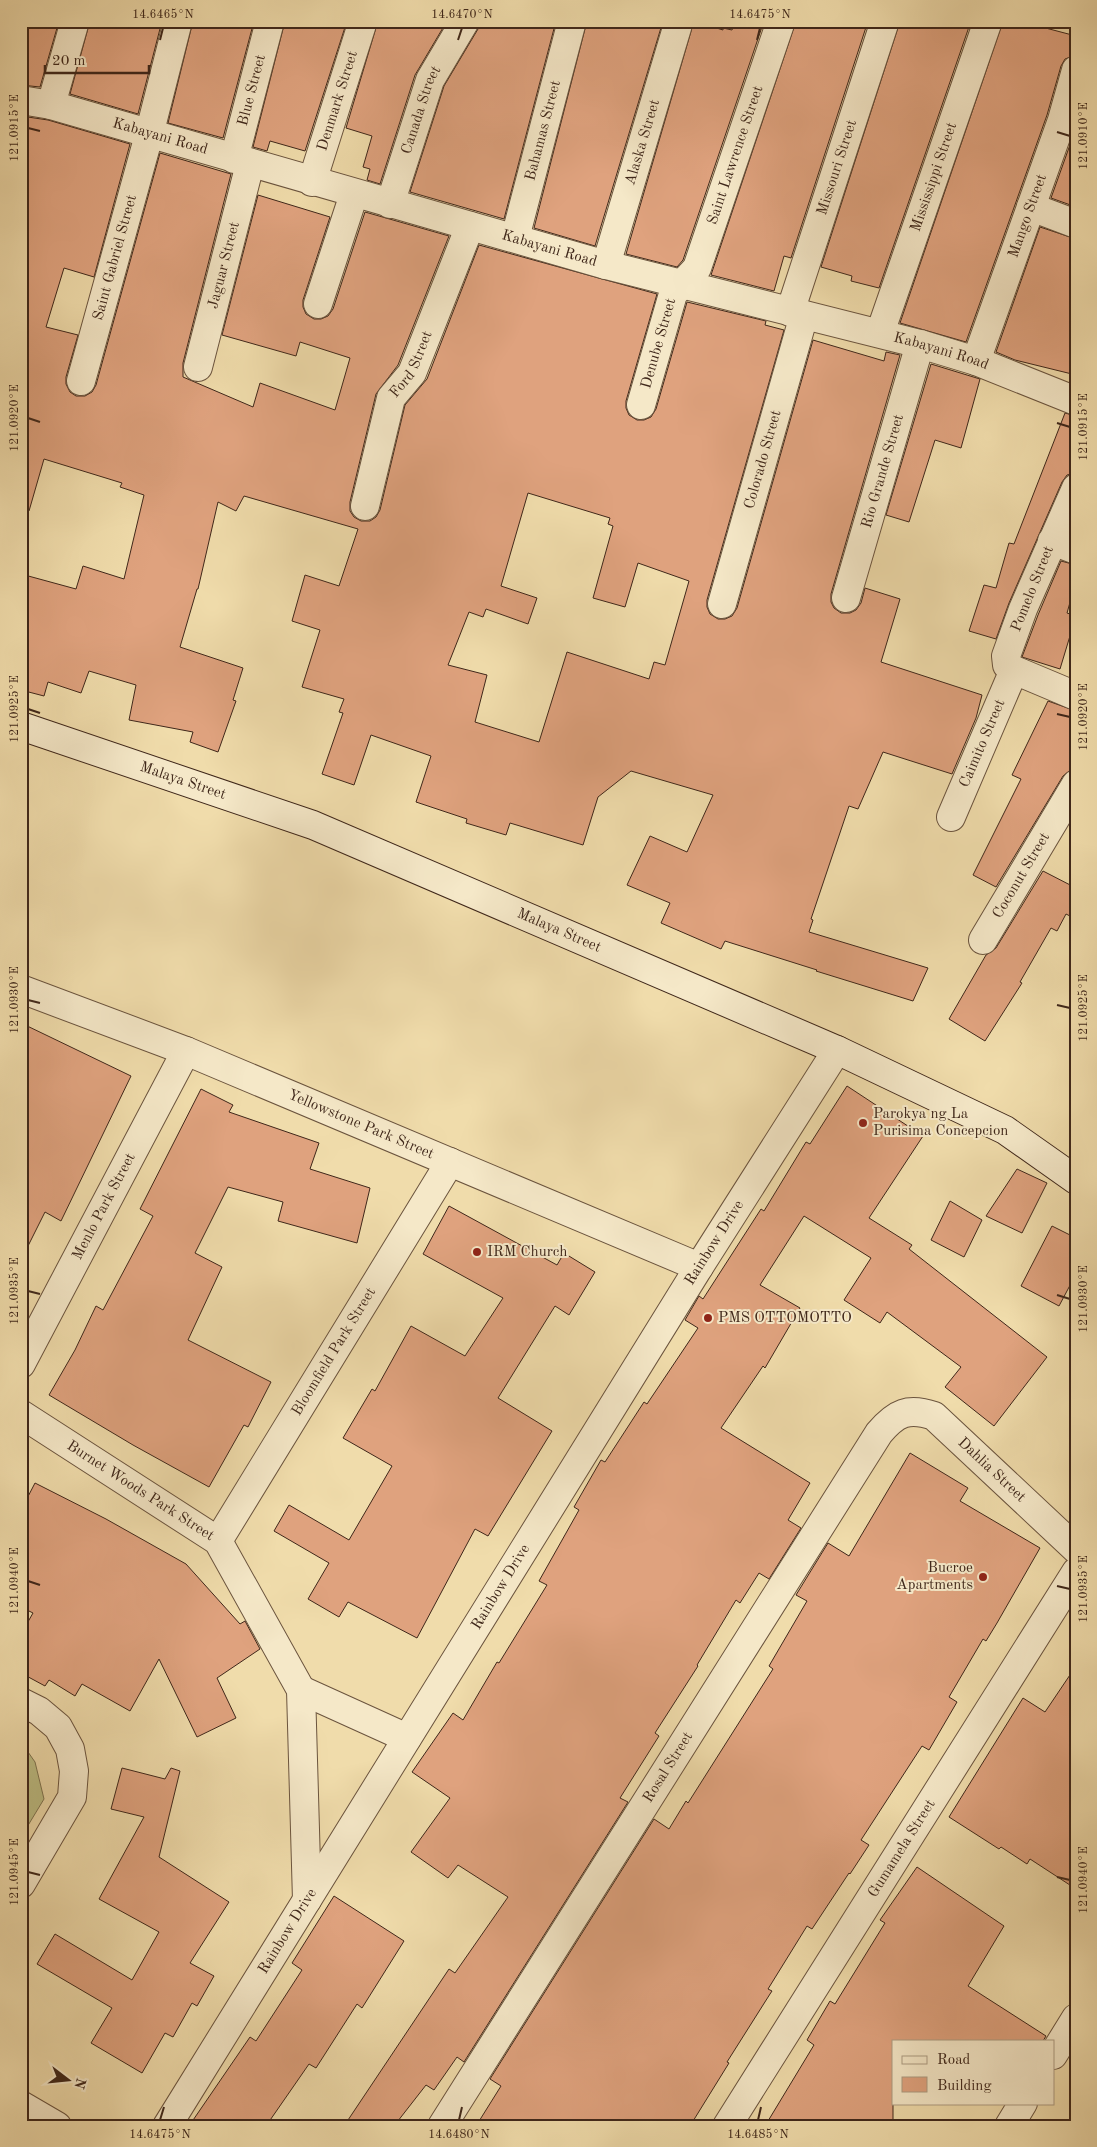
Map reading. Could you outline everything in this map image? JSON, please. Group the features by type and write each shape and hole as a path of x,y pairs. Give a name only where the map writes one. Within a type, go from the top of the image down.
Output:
{"street":[{"path":"51,106 75,21"},
{"name":"Saint Gabriel Street","path":"81,381 149,135 178,21"},
{"name":"Blue Street","path":"242,162 270,21"},
{"name":"Denmark Street","path":"312,182 363,21"},
{"name":"Canada Street","path":"390,204 430,80 465,21"},
{"name":"Bahamas Street","path":"515,238 572,21"},
{"name":"Alaska Street","path":"606,265 679,21"},
{"name":"Saint Lawrence Street","path":"682,285 697,268 781,21"},
{"name":"Missouri Street","path":"797,314 885,21"},
{"name":"Mississippi Street","path":"880,333 988,21"},
{"name":"Mango Street","path":"976,361 1031,207 1069,122 1076,70"},
{"name":"Kabayani Road","path":"21,100 51,106 606,265 920,344 976,361 1076,400"},
{"name":"Jaguar Street","path":"198,367 242,162"},
{"path":"318,304 354,194"},
{"path":"1031,207 1076,224"},
{"name":"Ford Street","path":"365,506 391,398 412,374 470,226"},
{"name":"Denube Street","path":"641,406 673,294 682,285"},
{"name":"Colorado Street","path":"722,604 797,314"},
{"name":"Rio Grande Street","path":"846,598 920,344"},
{"name":"Pomelo Street","path":"1011,668 1006,656 1064,546 1076,488"},
{"path":"1011,668 1076,696"},
{"name":"Caimito Street","path":"951,818 1011,668"},
{"name":"Malaya Street","path":"21,726 313,825 837,1050 1005,1130 1076,1180"},
{"name":"Coconut Street","path":"983,940 1076,784"},
{"name":"Yellowstone Park Street","path":"21,989 186,1051 699,1267"},
{"name":"Rainbow Drive","path":"167,2126 699,1267 837,1050"},
{"name":"Menlo Park Street","path":"21,1364 186,1051"},
{"name":"Bloomfield Park Street","path":"218,1541 450,1162"},
{"name":"Dahlia Street","path":"900,1414 918,1412 934,1416 1076,1549"},
{"name":"Burnet Woods Park Street","path":"21,1414 218,1541 302,1690 307,1900"},
{"name":"Rosal Street","path":"442,2126 879,1432 892,1418 900,1414"},
{"name":"Gumamela Street","path":"727,2126 1076,1572"},
{"path":"302,1690 407,1738"},
{"path":"21,1702 39,1711 58,1727 70,1749 74,1771 72,1797 21,1884"},
{"path":"1054,2053 1076,2018"},
{"path":"1009,2126 1022,2104"},
{"path":"21,2105 57,2126"}],"green space":[{"path":"21,1742 35,1762 44,1799 21,1837"}],"building":[{"path":"21,21 59,21 40,87 21,85"},
{"path":"90,21 162,21 138,114 70,94"},
{"path":"193,21 254,21 223,138 168,123"},
{"path":"285,21 347,21 305,151 270,141 267,151 253,147"},
{"path":"378,21 447,21 415,75 380,184 367,180 370,169 363,167 372,136 346,128"},
{"path":"481,21 556,21 504,219 410,192 444,86"},
{"path":"587,21 663,21 595,246 534,228"},
{"path":"694,21 723,30 723,28 732,30 735,21 764,21 683,260 677,267 626,254"},
{"path":"796,21 868,21 791,258 784,256 774,291 711,275"},
{"path":"900,21 971,21 879,288 851,281 852,276 821,267"},
{"path":"1003,21 1039,21 1038,26 1076,36 1076,55 1065,59 1061,66 1047,115 966,342 900,323"},
{"path":"21,116 48,120 130,144 94,277 64,268 46,327 78,335 66,377 66,384 70,392 76,396 85,396 92,392 96,385 160,153 231,174 183,363 183,377 253,407 260,383 335,410 350,358 300,342 296,356 222,335 258,195 330,217 303,300 306,314 314,319 328,316 333,309 365,212 449,236 398,365 376,394 350,502 350,511 354,517 361,521 370,521 376,517 380,510 405,405 427,379 479,245 657,294 626,401 629,415 637,420 651,417 656,409 687,302 766,321 765,325 784,330 707,600 710,614 718,619 732,616 737,608 813,340 884,361 886,352 900,355 831,594 831,602 834,608 841,613 850,613 856,610 861,603 865,588 900,599 881,662 982,695 976,718 952,774 883,752 858,809 849,806 811,919 813,920 809,932 928,968 913,1001 725,941 721,949 661,923 670,903 627,885 650,836 687,852 713,795 631,771 598,797 583,845 510,823 506,835 466,823 467,819 416,802 431,756 371,735 354,785 322,774 343,713 339,712 344,699 302,687 320,630 292,621 305,575 339,586 358,529 244,496 236,511 218,502 198,589 180,647 243,668 233,700 236,701 218,752 190,742 193,732 129,720 136,685 89,671 81,693 48,682 44,696 21,690 21,574 76,589 83,566 124,579 144,495 120,487 122,483 44,459 29,511 21,510","holes":["528,493 610,518 608,524 613,526 593,598 625,607 638,563 689,581 665,665 654,662 649,679 567,652 539,742 475,722 487,675 448,665 469,612 483,617 486,609 528,624 537,598 501,586"]},
{"path":"1076,128 1076,207 1051,198"},
{"path":"1040,227 1076,239 1076,375 1015,360 996,352"},
{"path":"931,364 980,379 961,448 935,440 909,522 886,515"},
{"path":"1065,413 1076,416 1076,473 1067,475 1062,482 1009,603 996,639 969,631 984,585 996,588 1009,543 1014,544"},
{"path":"1061,561 1076,565 1076,581 1067,613 1076,616 1060,669 1022,657"},
{"path":"1048,701 1076,711 1076,761 1072,769 1063,776 996,887 973,875 1021,779 1012,775"},
{"path":"1043,871 1076,888 1076,919 1066,914 1057,931 1051,928 1020,982 1022,983 985,1041 949,1019 986,955 996,948"},
{"path":"21,1023 131,1076 61,1221 45,1212 21,1260"},
{"path":"847,1086 923,1136 869,1218 912,1245 909,1249 1047,1357 994,1426 945,1387 961,1367 887,1312 880,1323 844,1300 871,1258 804,1216 760,1285 800,1308 765,1368 763,1366 721,1428 810,1483 788,1520 801,1528 769,1579 759,1573 740,1603 736,1600 698,1666 655,1733 659,1736 620,1798 628,1802 464,2062 457,2057 434,2090 426,2085 394,2126 344,2126 449,1969 455,1973 508,1897 458,1865 448,1878 411,1852 450,1798 412,1772 453,1713 463,1720 497,1662 499,1663 547,1585 539,1581 579,1510 574,1507 601,1460 605,1462 644,1402 647,1404 698,1328 685,1320 699,1296 703,1299 761,1209 764,1211 806,1142 810,1144"},
{"path":"201,1089 233,1105 229,1112 319,1143 310,1169 370,1188 357,1243 278,1221 283,1202 228,1187 195,1253 222,1267 188,1340 271,1382 248,1427 244,1425 209,1487 49,1395 75,1350 96,1306 103,1310 153,1216 140,1209"},
{"path":"1017,1169 1047,1183 1022,1233 986,1216"},
{"path":"950,1201 982,1220 964,1257 931,1240"},
{"path":"449,1206 557,1265 564,1253 595,1272 569,1315 555,1306 498,1398 552,1431 488,1536 475,1529 417,1638 348,1602 339,1617 308,1599 329,1563 274,1531 289,1505 349,1540 392,1466 343,1438 372,1389 375,1391 411,1326 465,1356 503,1298 423,1254"},
{"path":"1052,1226 1076,1238 1076,1274 1059,1306 1021,1286"},
{"path":"910,1453 968,1488 960,1501 1040,1548 997,1623 986,1641 983,1639 949,1697 957,1702 929,1750 922,1746 861,1840 869,1845 812,1929 807,1926 768,1989 772,1991 727,2062 729,2063 690,2126 476,2126 501,2086 490,2079 654,1819 669,1829 686,1801 688,1803 773,1669 769,1666 807,1601 796,1595 828,1543 849,1556"},
{"path":"35,1483 106,1519 186,1564 240,1624 245,1621 260,1649 217,1678 236,1718 197,1737 159,1659 130,1711 82,1684 75,1696 49,1680 45,1686 21,1673 21,1634 33,1613 21,1607 21,1510"},
{"path":"1076,1666 1076,1889 1030,1859 1027,1864 1001,1847 999,1849 949,1817 1023,1698 1045,1712"},
{"path":"122,1768 165,1779 171,1768 180,1771 159,1857 229,1902 190,1963 214,1976 197,2006 192,2003 173,2037 165,2033 142,2073 91,2043 112,2008 37,1964 55,1934 132,1980 159,1932 99,1899 144,1817 111,1809"},
{"path":"917,1867 1004,1926 968,1986 1046,2036 1044,2040 892,2040 893,2126 765,2126 814,2045 807,2040 830,2001 835,2004 885,1923 880,1920"},
{"path":"334,1896 404,1941 362,2008 357,2004 316,2068 309,2064 266,2126 189,2126 250,2037 256,2041 302,1970 292,1963"}],"place":[{"name":"Parokya ng La Purisima Concepcion","path":"863,1123"},
{"name":"IRM Church","path":"477,1252"},
{"name":"PMS OTTOMOTTO","path":"708,1318"},
{"name":"Bucroe Apartments","path":"983,1577"}]}
